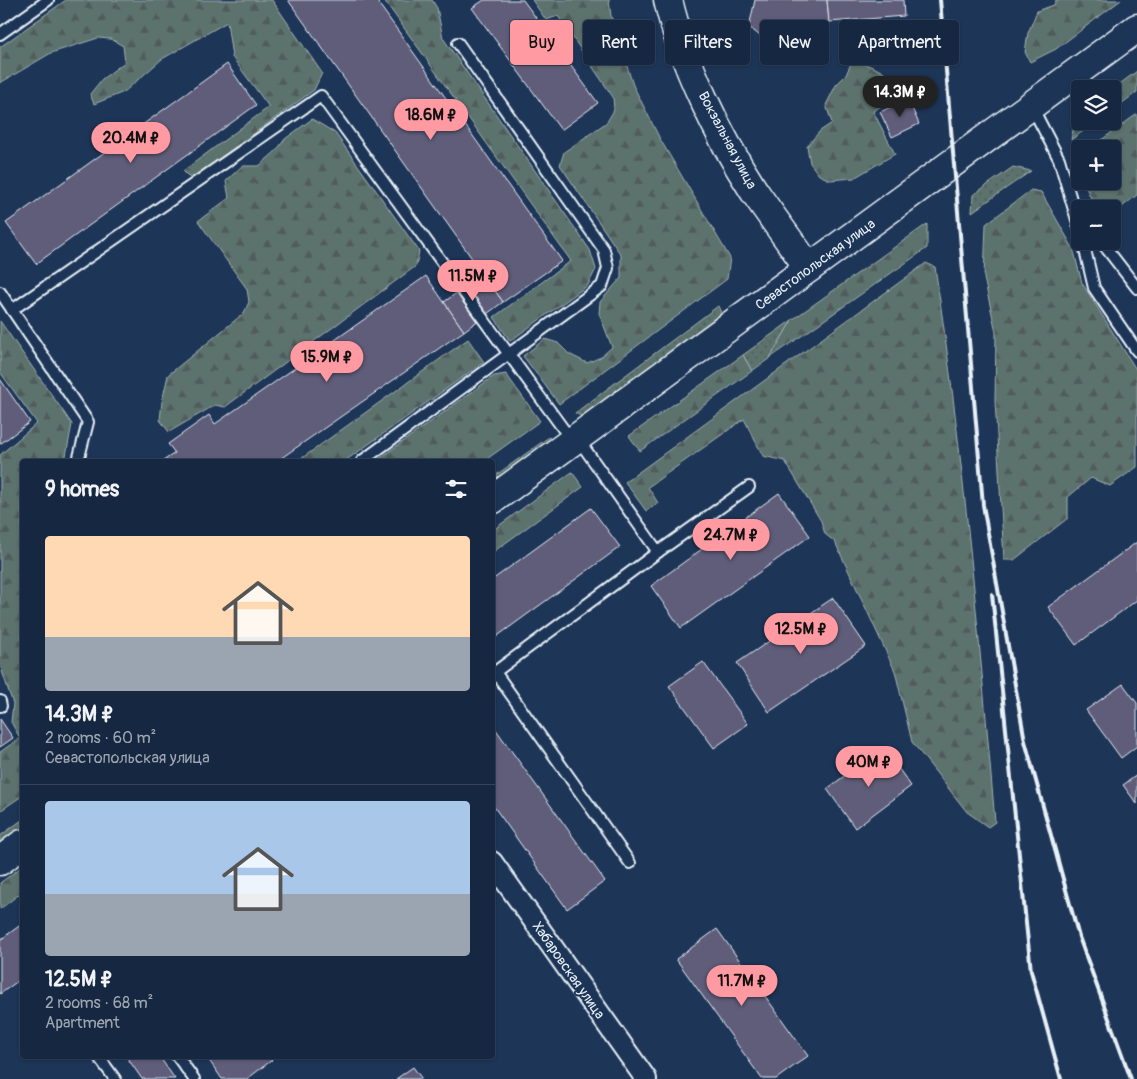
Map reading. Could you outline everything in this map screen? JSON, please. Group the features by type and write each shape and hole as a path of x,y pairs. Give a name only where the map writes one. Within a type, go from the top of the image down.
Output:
{"street":[{"name":"Вокзальная улица","path":"668,0 681,46 714,122 754,190 809,268"},
{"name":"Севастопольская улица","path":"495,498 1137,28"},
{"path":"0,861 20,846"},
{"name":"Хабаровская улица","path":"495,866 646,1079"}],"lane":[{"path":"0,34 48,0"},
{"path":"365,459 602,286 608,268 604,250 458,43"},
{"path":"12,310 321,96 509,354 658,552"},
{"path":"1031,106 1059,158 1071,200"},
{"path":"1085,250 1094,288 1137,350"},
{"path":"1108,250 1137,288"},
{"path":"0,292 88,422 79,459"},
{"path":"495,671 749,487"},
{"path":"495,673 630,864"},
{"path":"100,1059 115,1079"},
{"path":"179,1059 194,1079"}],"green space":[{"path":"66,0 272,0 322,73 314,90 191,179 183,171 269,107 232,57 227,22 162,59 124,92 94,104 90,94 102,79 125,62 123,46 111,39 98,38 51,53 0,83 0,47"},
{"path":"384,0 432,0 437,8 443,38 590,250 596,269 588,285 510,341 494,317 571,261"},
{"path":"532,0 609,0 612,20 583,20 583,53 573,38 573,20 561,20 558,16 546,20"},
{"path":"1056,0 1121,0 1056,49 1030,62 1025,52 1028,33 1037,11 1054,5"},
{"path":"591,65 627,65 633,85 660,139 730,258 727,279 559,404 523,356 545,339 558,343 569,354 587,363 601,357 612,347 599,313 600,302 621,278 621,255 560,165 564,152 607,122 614,110 613,97"},
{"path":"850,65 866,65 876,68 892,80 904,93 873,111 895,154 854,178 830,180 819,175 810,163 807,146 820,131 832,123 826,105 836,85 846,75"},
{"path":"1137,71 1137,92 1121,104 1121,83"},
{"path":"1137,114 1137,195 1121,208 1121,200 1092,200 1087,190 1121,190 1121,140 1101,140 1115,130 1121,130 1121,126"},
{"path":"312,119 335,133 419,251 416,266 225,407 215,405 169,432 160,420 168,375 244,313 249,302 247,289 198,221 229,198 226,181 242,166 259,166 276,151 285,139"},
{"path":"1073,130 1085,130 1071,140"},
{"path":"1013,167 1031,171 972,212 973,195"},
{"path":"1031,190 1041,192 1071,244 1071,250 1074,250 1082,283 1137,371 1137,467 1110,486 1091,478 1068,497 1068,518 1014,560 1004,560 995,400 996,332 984,278 986,224"},
{"path":"927,224 927,248 770,358 792,320"},
{"path":"926,263 935,267 962,474 995,822 988,827 967,812 912,742 895,671 835,542 825,534 821,521 785,461 763,456 744,419 648,487 658,503 646,511 625,482"},
{"path":"718,306 726,324 591,421 575,413"},
{"path":"792,320 770,358 752,371 743,355"},
{"path":"0,321 72,424 65,459 20,459 20,738 11,722 13,704 0,665 0,455 37,423 0,372"},
{"path":"468,339 484,362 348,459 301,459"},
{"path":"743,355 752,371 640,451 629,436"},
{"path":"506,374 540,421 487,459 379,459 494,376"},
{"path":"549,437 556,447 495,492 495,476"},
{"path":"572,472 583,487 495,551 495,529"},
{"path":"20,738 20,797 0,811 0,752"},
{"path":"20,821 20,834 0,849 0,836"},
{"path":"20,868 20,894 0,909 0,883"}],"building":[{"path":"288,0 376,0 562,261 503,302"},
{"path":"484,0 523,0 538,20 510,20 510,60 472,8"},
{"path":"755,0 827,0 829,20 760,20 760,36 750,28"},
{"path":"827,0 903,0 904,16 829,22"},
{"path":"227,64 256,105 36,264 6,223"},
{"path":"514,65 570,65 598,103 561,130"},
{"path":"908,99 919,124 892,137 880,112"},
{"path":"483,274 503,302 464,331 444,302"},
{"path":"426,276 464,331 280,459 166,459 175,453 168,444 209,415 215,424"},
{"path":"0,379 30,422 0,444"},
{"path":"779,493 810,536 681,628 651,586"},
{"path":"591,508 620,547 495,638 495,578"},
{"path":"1137,542 1137,600 1076,645 1048,607"},
{"path":"833,598 866,646 769,712 737,663"},
{"path":"703,662 748,724 714,748 669,686"},
{"path":"1123,684 1137,703 1137,746 1121,758 1086,710"},
{"path":"0,719 13,738 0,747"},
{"path":"495,728 605,881 567,909 495,808"},
{"path":"883,747 911,786 855,828 827,789"},
{"path":"1137,775 1137,804 1123,785"},
{"path":"20,925 20,979 0,994 0,940"},
{"path":"717,929 808,1056 776,1079 762,1079 676,959"},
{"path":"128,1059 161,1059 175,1079 142,1079"},
{"path":"208,1059 272,1060 247,1079 222,1079"},
{"path":"413,1067 422,1079 396,1079"}],"railway":[{"path":"940,0 983,505 1025,741 1079,937 1131,1079"},
{"path":"992,594 1031,971 1061,1079"}]}
